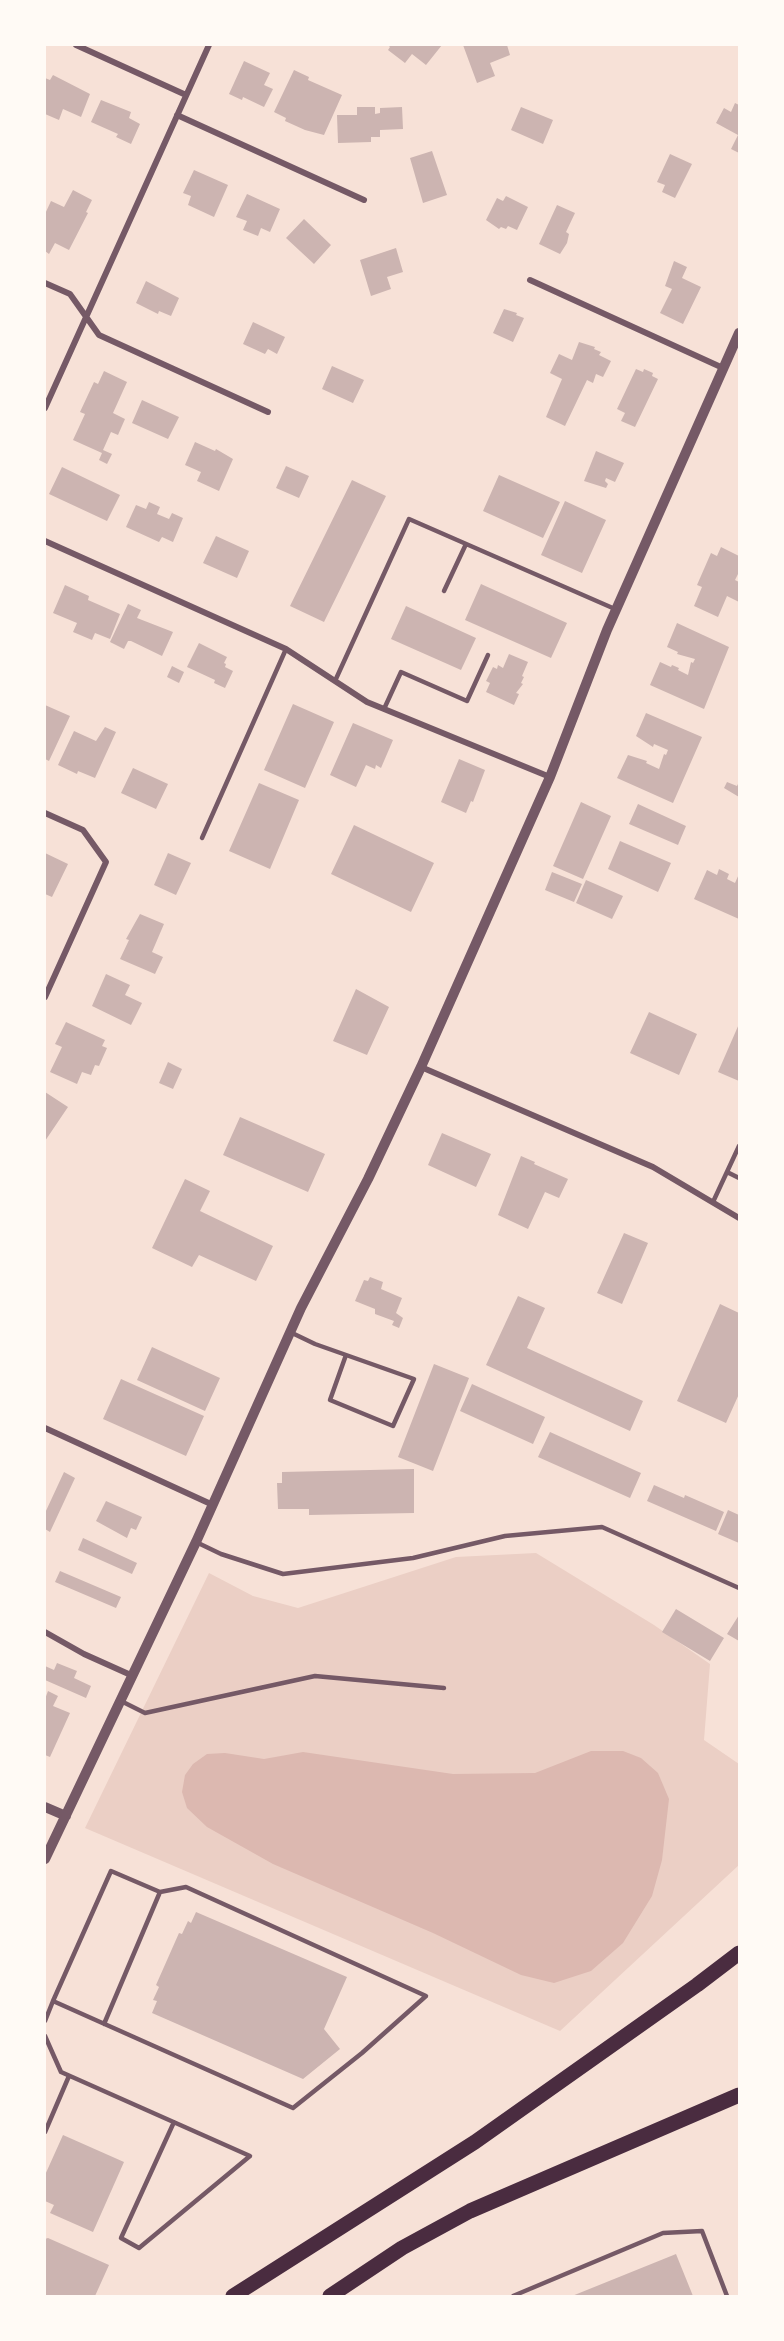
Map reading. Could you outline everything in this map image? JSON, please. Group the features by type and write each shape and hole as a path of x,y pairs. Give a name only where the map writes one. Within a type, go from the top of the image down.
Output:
{"highway":[{"path":"233,2296 475,2142 739,1953"},
{"path":"330,2296 402,2248 470,2211 739,2096"}],"street":[{"path":"76,45 186,95"},
{"path":"45,408 209,45"},
{"path":"177,115 364,200"},
{"path":"530,280 723,368"},
{"path":"45,283 70,294 99,335 268,412"},
{"path":"45,1859 196,1542 290,1332 421,1067 550,777 617,609 739,333"},
{"path":"45,542 286,649 367,702 550,777"},
{"path":"45,813 83,830 106,862 45,998"},
{"path":"421,1067 653,1167 739,1218"},
{"path":"45,1428 213,1505"},
{"path":"45,1632 84,1654 133,1676"},
{"path":"45,1807 66,1816"}],"lane":[{"path":"335,681 409,519 617,609"},
{"path":"444,591 466,544"},
{"path":"202,838 286,649"},
{"path":"384,709 401,672 467,700 488,655"},
{"path":"713,1202 739,1146"},
{"path":"727,1172 739,1178"},
{"path":"290,1332 414,1379 393,1426 330,1400 346,1355"},
{"path":"196,1542 221,1554 283,1574 413,1558 505,1536 602,1527 739,1588"},
{"path":"121,1701 145,1713 315,1676 444,1688"},
{"path":"45,2021 53,2001 111,1871 160,1892 186,1887 426,1996 362,2053 293,2108 53,2001"},
{"path":"104,2024 160,1892"},
{"path":"45,2036 62,2072 69,2076 174,2122 250,2156 139,2248 121,2238 174,2122"},
{"path":"45,2132 69,2076"},
{"path":"513,2296 663,2233 702,2231 727,2296"}],"shaded area":[{"path":"536,1553 654,1625 710,1664 704,1740 739,1764 739,1865 560,2031 85,1828 209,1573 253,1596 298,1608 456,1557"},
{"path":"591,1751 623,1751 641,1758 658,1773 669,1799 662,1860 652,1896 623,1943 591,1971 554,1983 521,1975 433,1933 273,1864 207,1827 187,1808 182,1792 185,1775 193,1764 207,1754 225,1753 264,1759 303,1752 453,1774 535,1773"}],"building":[{"path":"388,45 442,45 426,65 412,54 405,63 388,50 390,47"},
{"path":"463,45 507,45 510,55 490,63 495,76 477,83"},
{"path":"244,61 270,73 264,85 273,89 264,107 243,97 242,100 229,94"},
{"path":"294,70 309,77 308,80 342,95 324,135 285,121 286,118 274,112"},
{"path":"53,75 90,94 81,117 63,109 59,120 45,114 45,78 50,80"},
{"path":"101,100 131,112 129,118 140,124 131,144 116,137 118,134 91,122"},
{"path":"735,103 739,105 739,153 731,149 738,135 716,123 724,108 731,112"},
{"path":"357,107 375,107 375,114 380,113 380,108 402,107 403,129 380,130 380,137 371,137 371,142 338,143 337,115 357,115"},
{"path":"521,107 553,120 543,144 511,130"},
{"path":"432,151 447,195 423,203 410,158"},
{"path":"670,154 692,164 675,198 662,192 665,185 657,182"},
{"path":"194,170 228,185 214,217 188,205 191,196 183,193"},
{"path":"73,190 92,200 86,212 88,213 69,250 55,243 49,254 45,251 45,214 51,201 64,207"},
{"path":"247,194 280,209 270,232 261,228 258,236 243,230 247,221 236,217"},
{"path":"506,196 528,207 517,230 508,226 506,229 501,227 499,229 486,220 497,198 503,201"},
{"path":"557,205 575,213 566,232 569,234 567,243 560,254 539,244"},
{"path":"304,219 331,245 314,264 286,238"},
{"path":"396,248 403,272 387,277 391,289 371,296 360,260"},
{"path":"674,261 687,267 682,278 701,287 683,324 660,313 672,289 665,286"},
{"path":"146,281 179,298 171,316 159,311 158,314 136,303"},
{"path":"504,309 524,318 513,342 493,333"},
{"path":"253,322 285,337 277,354 268,349 265,354 243,344"},
{"path":"579,342 595,347 594,349 601,352 599,355 611,361 603,377 596,374 593,383 587,380 565,426 546,417 562,379 550,373 559,354 572,360"},
{"path":"332,366 364,380 353,403 322,389"},
{"path":"636,369 643,372 644,369 653,373 652,376 658,379 635,427 621,421 625,413 617,409"},
{"path":"104,371 127,382 113,413 125,419 118,435 111,432 103,450 112,454 107,464 99,460 102,453 73,440 85,414 80,412 94,382 98,384"},
{"path":"142,400 179,417 168,439 132,423"},
{"path":"195,442 215,451 216,449 233,459 219,491 197,481 201,472 185,465"},
{"path":"596,451 624,463 615,482 606,478 605,481 608,484 606,488 584,481"},
{"path":"286,466 309,476 299,498 276,488"},
{"path":"62,467 120,495 107,521 49,494"},
{"path":"499,475 560,502 543,538 483,511"},
{"path":"352,480 386,496 324,622 290,606"},
{"path":"565,501 606,520 582,573 541,555"},
{"path":"149,502 160,507 157,514 169,519 172,513 183,518 173,542 162,537 159,542 126,527 136,505 146,509"},
{"path":"216,536 249,551 237,578 203,563"},
{"path":"721,547 739,556 739,572 735,580 739,582 739,602 727,596 718,617 694,606 702,587 697,585 711,553 717,556"},
{"path":"481,584 567,623 551,658 465,620"},
{"path":"65,585 89,596 88,600 120,614 110,639 95,633 92,640 73,632 77,623 53,613"},
{"path":"128,604 141,610 137,618 173,632 162,656 131,641 128,641 124,649 110,642"},
{"path":"406,606 476,638 461,670 391,639"},
{"path":"677,623 729,647 704,709 650,685 660,662 679,668 678,670 688,675 691,662 693,663 695,659 677,654 678,652 667,647"},
{"path":"199,643 227,657 225,667 233,671 225,688 214,683 215,680 187,667"},
{"path":"509,654 528,662 522,676 524,677 521,683 523,684 516,693 519,694 514,705 486,692 490,683 486,681 493,667 497,669 498,665 503,668"},
{"path":"172,666 184,672 179,683 167,677"},
{"path":"293,704 334,722 305,788 264,770"},
{"path":"45,705 70,716 49,761 45,759"},
{"path":"646,713 702,737 673,803 617,778 628,755 647,761 646,763 659,769 664,754 666,755 668,750 654,744 653,747 636,736"},
{"path":"353,723 393,740 381,768 376,765 375,769 366,765 356,787 330,775"},
{"path":"105,727 116,732 95,778 78,771 77,774 58,765 74,731 96,741"},
{"path":"459,759 485,770 473,802 471,801 466,813 441,802"},
{"path":"133,768 168,784 156,809 121,793"},
{"path":"727,782 737,786 739,782 739,797 724,788"},
{"path":"259,783 299,800 270,869 229,851"},
{"path":"581,802 611,816 583,879 553,866"},
{"path":"638,804 686,826 678,845 629,824"},
{"path":"354,825 434,863 411,912 331,874"},
{"path":"620,841 671,863 658,892 608,869"},
{"path":"45,853 68,864 52,897 45,894"},
{"path":"168,853 191,863 176,895 154,885"},
{"path":"719,869 729,874 727,879 735,883 739,874 739,919 694,899 707,870 717,875"},
{"path":"552,872 582,884 574,902 545,890"},
{"path":"586,880 623,896 612,919 576,903"},
{"path":"140,914 164,924 152,952 163,957 155,974 120,959 129,940 126,939"},
{"path":"106,974 130,985 125,995 142,1003 131,1025 92,1006"},
{"path":"356,989 389,1007 367,1055 333,1041"},
{"path":"649,1012 697,1034 679,1075 630,1053"},
{"path":"66,1022 105,1040 102,1046 107,1048 99,1066 95,1065 91,1075 82,1072 77,1084 50,1072 62,1047 55,1044"},
{"path":"739,1024 739,1081 718,1072"},
{"path":"168,1062 182,1069 173,1089 159,1083"},
{"path":"45,1092 68,1107 45,1141"},
{"path":"240,1117 325,1154 308,1192 223,1155"},
{"path":"442,1133 491,1154 476,1187 428,1165"},
{"path":"521,1156 568,1179 559,1198 545,1192 528,1229 498,1215"},
{"path":"185,1179 210,1191 200,1211 273,1246 256,1281 199,1255 192,1267 152,1248"},
{"path":"624,1233 648,1243 622,1304 597,1293"},
{"path":"370,1277 383,1282 381,1289 402,1298 396,1313 403,1318 399,1328 392,1325 394,1321 375,1314 375,1309 355,1301 364,1280 368,1281"},
{"path":"518,1296 545,1308 527,1348 643,1401 630,1431 486,1365"},
{"path":"720,1304 739,1313 739,1394 726,1423 677,1401"},
{"path":"152,1347 220,1378 205,1411 137,1380"},
{"path":"434,1364 469,1378 433,1471 398,1457"},
{"path":"121,1379 204,1416 186,1456 103,1419"},
{"path":"472,1384 545,1417 533,1444 460,1411"},
{"path":"550,1432 641,1473 630,1498 538,1457"},
{"path":"414,1469 414,1513 309,1515 309,1509 278,1509 277,1483 282,1483 282,1472"},
{"path":"64,1472 75,1478 50,1532 45,1529 45,1513"},
{"path":"654,1485 684,1498 685,1495 724,1512 716,1531 647,1501"},
{"path":"106,1501 142,1517 136,1530 131,1528 127,1538 96,1521"},
{"path":"728,1510 739,1515 739,1543 718,1534"},
{"path":"83,1538 137,1563 132,1574 78,1550"},
{"path":"60,1571 121,1597 116,1608 55,1582"},
{"path":"676,1609 724,1638 710,1661 662,1632"},
{"path":"739,1615 739,1641 727,1634"},
{"path":"57,1663 77,1671 74,1678 91,1686 86,1698 45,1680 45,1666 54,1670"},
{"path":"48,1691 58,1696 53,1706 70,1713 50,1757 45,1755 45,1699"},
{"path":"196,1912 347,1977 324,2029 340,2049 303,2079 152,2013 157,2001 153,2000 159,1987 156,1985 179,1933 182,1934 188,1921 191,1923"},
{"path":"63,2135 124,2162 93,2232 50,2213 54,2205 45,2201 45,2175"},
{"path":"48,2238 109,2265 95,2296 45,2296 45,2239"},
{"path":"676,2254 693,2296 572,2296"}]}
